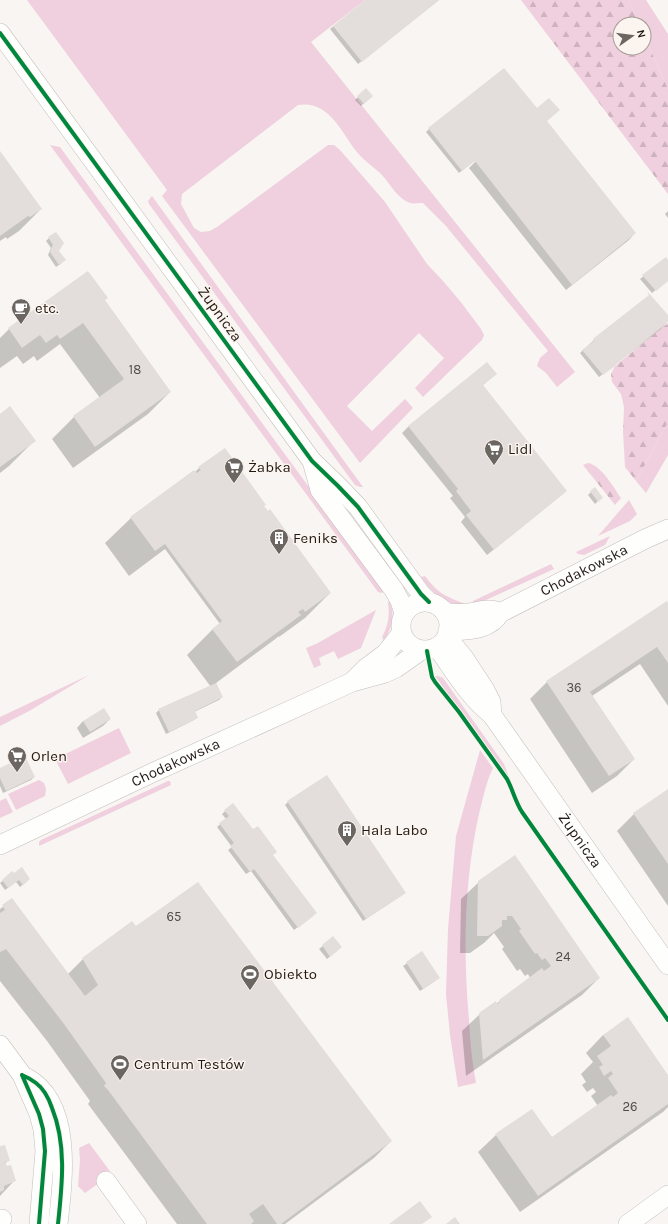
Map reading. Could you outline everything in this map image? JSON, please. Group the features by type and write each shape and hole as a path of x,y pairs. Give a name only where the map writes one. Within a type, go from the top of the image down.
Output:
{"street":[{"name":"Żupnicza","path":"0,33 312,461 358,507 421,594 429,602"},
{"name":"Żupnicza","path":"312,461 320,490 394,590 404,613"},
{"name":"Chodakowska","path":"0,845 154,772 352,682 386,673 396,668 469,613 490,610 500,612 645,539 668,529"},
{"path":"429,602 441,608 440,636 409,645 401,634 401,619 404,613 415,604 429,602"},
{"name":"Chodakowska","path":"352,682 366,668 386,653 401,634"},
{"name":"Żupnicza","path":"440,636 463,685 474,699 492,715 668,965"},
{"path":"0,1045 22,1075 40,1114 45,1151 39,1224"},
{"path":"22,1075 36,1083 48,1097 58,1122 62,1155 62,1184 58,1224"},
{"path":"106,1181 137,1224"},
{"path":"628,1224 668,1195"}],"green space":[{"path":"27,0 365,0 311,42 575,372 557,387 546,373 537,366 540,358 548,351 446,226 423,203 410,203 398,195 382,175 360,155 326,112 318,107 298,105 182,194 181,204 194,228 201,232 210,231 217,227 328,145 334,145 385,202 427,264 460,301 484,335 482,340 423,397 415,388 444,358 419,333 347,406 372,431 405,399 413,408 360,463 162,196 167,190"},
{"path":"521,0 629,0 636,16 612,16 612,56 652,56 652,53 668,89 668,194"},
{"path":"629,0 646,0 668,34 668,89 652,53 652,16 636,16"},
{"path":"50,145 60,147 385,591 381,593 378,592"},
{"path":"152,196 363,487 355,485 149,204 148,201"},
{"path":"668,323 668,422 636,481 625,467 623,431 624,407 621,394 612,382 611,374 615,366"},
{"path":"668,422 668,455 646,493 636,481"},
{"path":"588,463 598,468 602,472 621,498 615,505 583,465"},
{"path":"629,500 637,514 630,521 598,536"},
{"path":"610,536 605,545 584,555 576,552"},
{"path":"551,564 554,569 473,606 473,601"},
{"path":"425,576 437,590 446,596 463,603 464,607 451,603 439,596 429,588 421,577"},
{"path":"389,601 393,616 391,626 384,641 382,637 388,621"},
{"path":"376,610 361,648 338,659 334,651 319,658 321,665 314,668 306,648 316,644"},
{"path":"89,675 31,710 0,726 0,717"},
{"path":"435,676 443,678 504,764 510,780"},
{"path":"119,728 131,753 68,784 55,759"},
{"path":"480,750 493,768 488,779 474,839 470,865 466,917 467,994 471,1052 476,1083 458,1087 450,1035 446,994 448,929 456,836"},
{"path":"39,780 44,783 46,789 45,796 16,810 8,794"},
{"path":"170,781 171,785 39,846 39,842 41,840"},
{"path":"6,798 13,812 0,818 0,801"},
{"path":"89,1143 112,1174 85,1193 78,1186 80,1160 79,1148"}],"building":[{"path":"365,0 439,0 362,62 333,26"},
{"path":"504,68 537,108 549,98 560,110 547,121 636,233 572,285 475,161 462,171 428,128"},
{"path":"366,88 373,96 364,104 357,96"},
{"path":"0,151 42,209 30,217 28,216 0,236"},
{"path":"56,232 64,243 59,251 66,260 59,265 50,252 53,244 48,237"},
{"path":"666,257 668,260 668,281 656,291 642,275"},
{"path":"88,271 108,298 105,300 171,392 95,447 73,416 124,379 83,323 60,339 57,335 46,343 40,335 22,348 8,328"},
{"path":"647,291 668,315 668,322 603,375 582,350 594,341 594,338 649,295"},
{"name":"Lidl","path":"487,362 497,374 483,385 567,491 494,550 466,515 471,511 456,491 458,489 408,426"},
{"path":"10,406 36,441 0,467 0,414"},
{"name":"Feniks","path":"225,448 266,505 264,506 268,511 270,509 331,593 305,612 303,609 298,612 301,615 237,662 212,629 222,621 165,544 155,551 130,517 194,470 197,473 201,470 198,467"},
{"path":"595,487 603,498 598,502 590,491"},
{"path":"667,601 668,663 657,647 590,692 635,759 609,776 546,681"},
{"path":"216,683 223,697 195,711 198,718 169,732 158,709"},
{"path":"104,708 111,719 90,732 83,721"},
{"name":"Orlen","path":"25,756 35,777 6,791 0,778 0,768"},
{"name":"Hala Labo","path":"327,775 406,893 366,919 287,801"},
{"path":"668,789 668,864 633,813"},
{"path":"233,803 253,829 258,826 277,852 273,855 317,913 298,928 254,869 250,872 230,846 234,843 219,823 229,816 224,810"},
{"path":"515,855 600,978 483,1060 479,1013 496,1001 497,1004 500,1002 499,1000 542,968 544,971 551,966 545,958 542,960 537,953 535,954 519,931 521,929 512,916 507,916 507,920 502,920 502,926 488,936 477,936 478,881"},
{"path":"22,867 30,879 23,885 19,880 8,888 2,880 12,871 14,873"},
{"path":"198,882 392,1141 281,1224 277,1224 263,1204 249,1214 254,1221 251,1224 207,1224 104,1086 106,1083 64,1024 6,949 0,952 0,913 5,910 2,905 12,898 85,996 98,985 82,958 132,921 136,926"},
{"path":"333,936 342,947 330,957 322,945"},
{"path":"422,951 440,978 423,989 406,962"},
{"path":"628,1017 668,1075 668,1104 538,1196 495,1134 532,1109 552,1137 611,1095 613,1097 618,1093 608,1078 613,1074 611,1071 604,1076 599,1067 603,1065 597,1056 611,1046 603,1035"},
{"path":"5,1145 10,1161 5,1162 7,1166 11,1165 16,1181 4,1186 4,1190 0,1192 0,1146"},
{"path":"420,1201 432,1217 422,1224 389,1224"},
{"path":"455,1217 460,1224 446,1224"}],"cycle path":[{"path":"0,33 312,461 358,507 421,594 429,602"},
{"path":"427,651 432,677 435,682 459,712 507,779 522,812 668,1020"},
{"path":"22,1075 39,1085 44,1091 57,1122 62,1151 62,1180 58,1224"},
{"path":"22,1075 39,1114 43,1129 45,1151 39,1224"}],"place":[{"name":"etc.","path":"21,325"},
{"name":"Lidl","path":"494,466"},
{"name":"Żabka","path":"234,484"},
{"name":"Feniks","path":"279,555"},
{"name":"Orlen","path":"17,773"},
{"name":"Hala Labo","path":"347,847"},
{"name":"Obiekto","path":"250,991"},
{"name":"Centrum Testów","path":"120,1081"}]}
